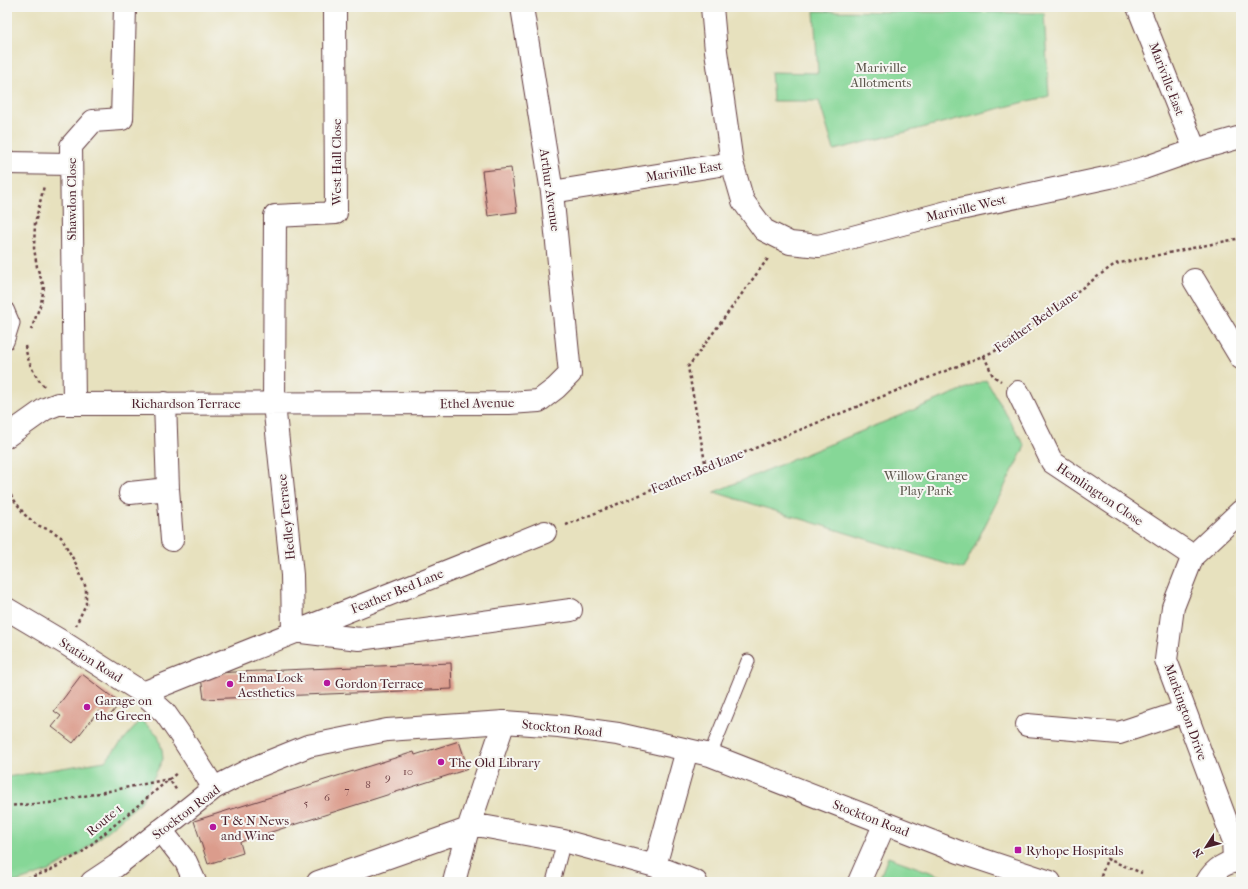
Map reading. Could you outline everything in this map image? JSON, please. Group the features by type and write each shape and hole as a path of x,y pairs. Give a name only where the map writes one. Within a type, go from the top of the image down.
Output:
{"street":[{"name":"Shawdon Close","path":"66,403 71,146 93,121 122,119 125,7"},
{"name":"West Hall Close","path":"274,404 275,216 336,213 335,7"},
{"name":"Arthur Avenue","path":"522,7 552,192 570,374"},
{"name":"Mariville East","path":"552,192 732,163 716,51 712,7"},
{"name":"Mariville East","path":"1138,7 1195,150"},
{"name":"Mariville West","path":"732,163 742,201 764,230 790,243 819,246 951,211 1110,177 1144,168 1195,150 1241,137"},
{"path":"7,163 71,164"},
{"path":"1194,280 1241,358"},
{"name":"Ethel Avenue","path":"374,403 509,403 539,401 556,388 570,374"},
{"name":"Hemlington Close","path":"1018,392 1052,462 1193,556"},
{"name":"Richardson Terrace","path":"7,436 45,409 66,403 374,403"},
{"path":"165,404 168,489 172,540"},
{"name":"Hedley Terrace","path":"274,404 292,575 294,632"},
{"path":"130,493 168,489"},
{"name":"Markington Drive","path":"1238,861 1233,839 1166,660 1173,607 1193,556 1241,511"},
{"name":"Feather Bed Lane","path":"143,693 544,532"},
{"name":"Station Road","path":"8,610 66,644 143,693 165,713 196,758 214,788"},
{"path":"294,632 359,639 571,610"},
{"path":"1027,725 1119,733 1185,711"},
{"path":"454,882 469,826 504,722"},
{"name":"Stockton Road","path":"92,882 116,866 214,788 251,769 308,746 387,730 504,722 559,726 618,734 710,755 959,852 1050,882"},
{"path":"654,866 687,750"},
{"path":"859,882 885,823"},
{"path":"318,882 469,826 564,841 654,866 696,882"},
{"path":"161,830 186,862 195,882"},
{"path":"1207,882 1210,876 1220,867 1238,861"}],"lane":[{"path":"7,309 13,323 7,342"},
{"path":"710,755 748,661"},
{"path":"553,882 564,841"}],"path":[{"path":"30,332 41,303 44,287 36,267 34,248 35,223 49,164"},
{"name":"Feather Bed Lane","path":"544,532 555,530 995,351 1115,264 1241,238"},
{"path":"706,468 688,367 782,239"},
{"path":"25,345 28,362 39,381 66,403"},
{"path":"984,356 993,376 1018,392"},
{"path":"7,490 25,515 37,525 62,537 86,588 86,604 66,644"},
{"name":"Route 1","path":"16,882 49,871 81,853 196,758"},
{"path":"7,806 49,803 169,779 189,808"},
{"path":"1099,882 1107,858 1142,873"}],"green space":[{"name":"Mariville Allotments","path":"814,11 1044,13 1049,96 834,150 819,101 773,101 771,72 818,73"},
{"name":"Willow Grange Play Park","path":"986,380 1025,446 963,569 714,492"},
{"path":"141,720 158,735 163,759 141,802 81,853 49,871 16,882 7,882 7,777 105,761"},
{"path":"888,857 958,882 878,882"}],"building":[{"path":"511,168 517,212 488,216 482,171"},
{"name":"Gordon Terrace","path":"451,663 452,689 204,699 201,677 212,673"},
{"name":"Garage on the Green","path":"82,674 120,703 108,718 98,711 73,743 52,727 61,716 54,711"},
{"path":"459,741 468,769 240,842 243,853 208,864 194,821 414,752 415,755"}],"place":[{"name":"Gordon Terrace","path":"327,683"},
{"name":"Emma Lock Aesthetics","path":"230,684"},
{"name":"Garage on the Green","path":"87,707"},
{"name":"The Old Library","path":"441,762"},
{"name":"T & N News and Wine","path":"213,827"},
{"name":"Ryhope Hospitals","path":"1018,850"}]}
